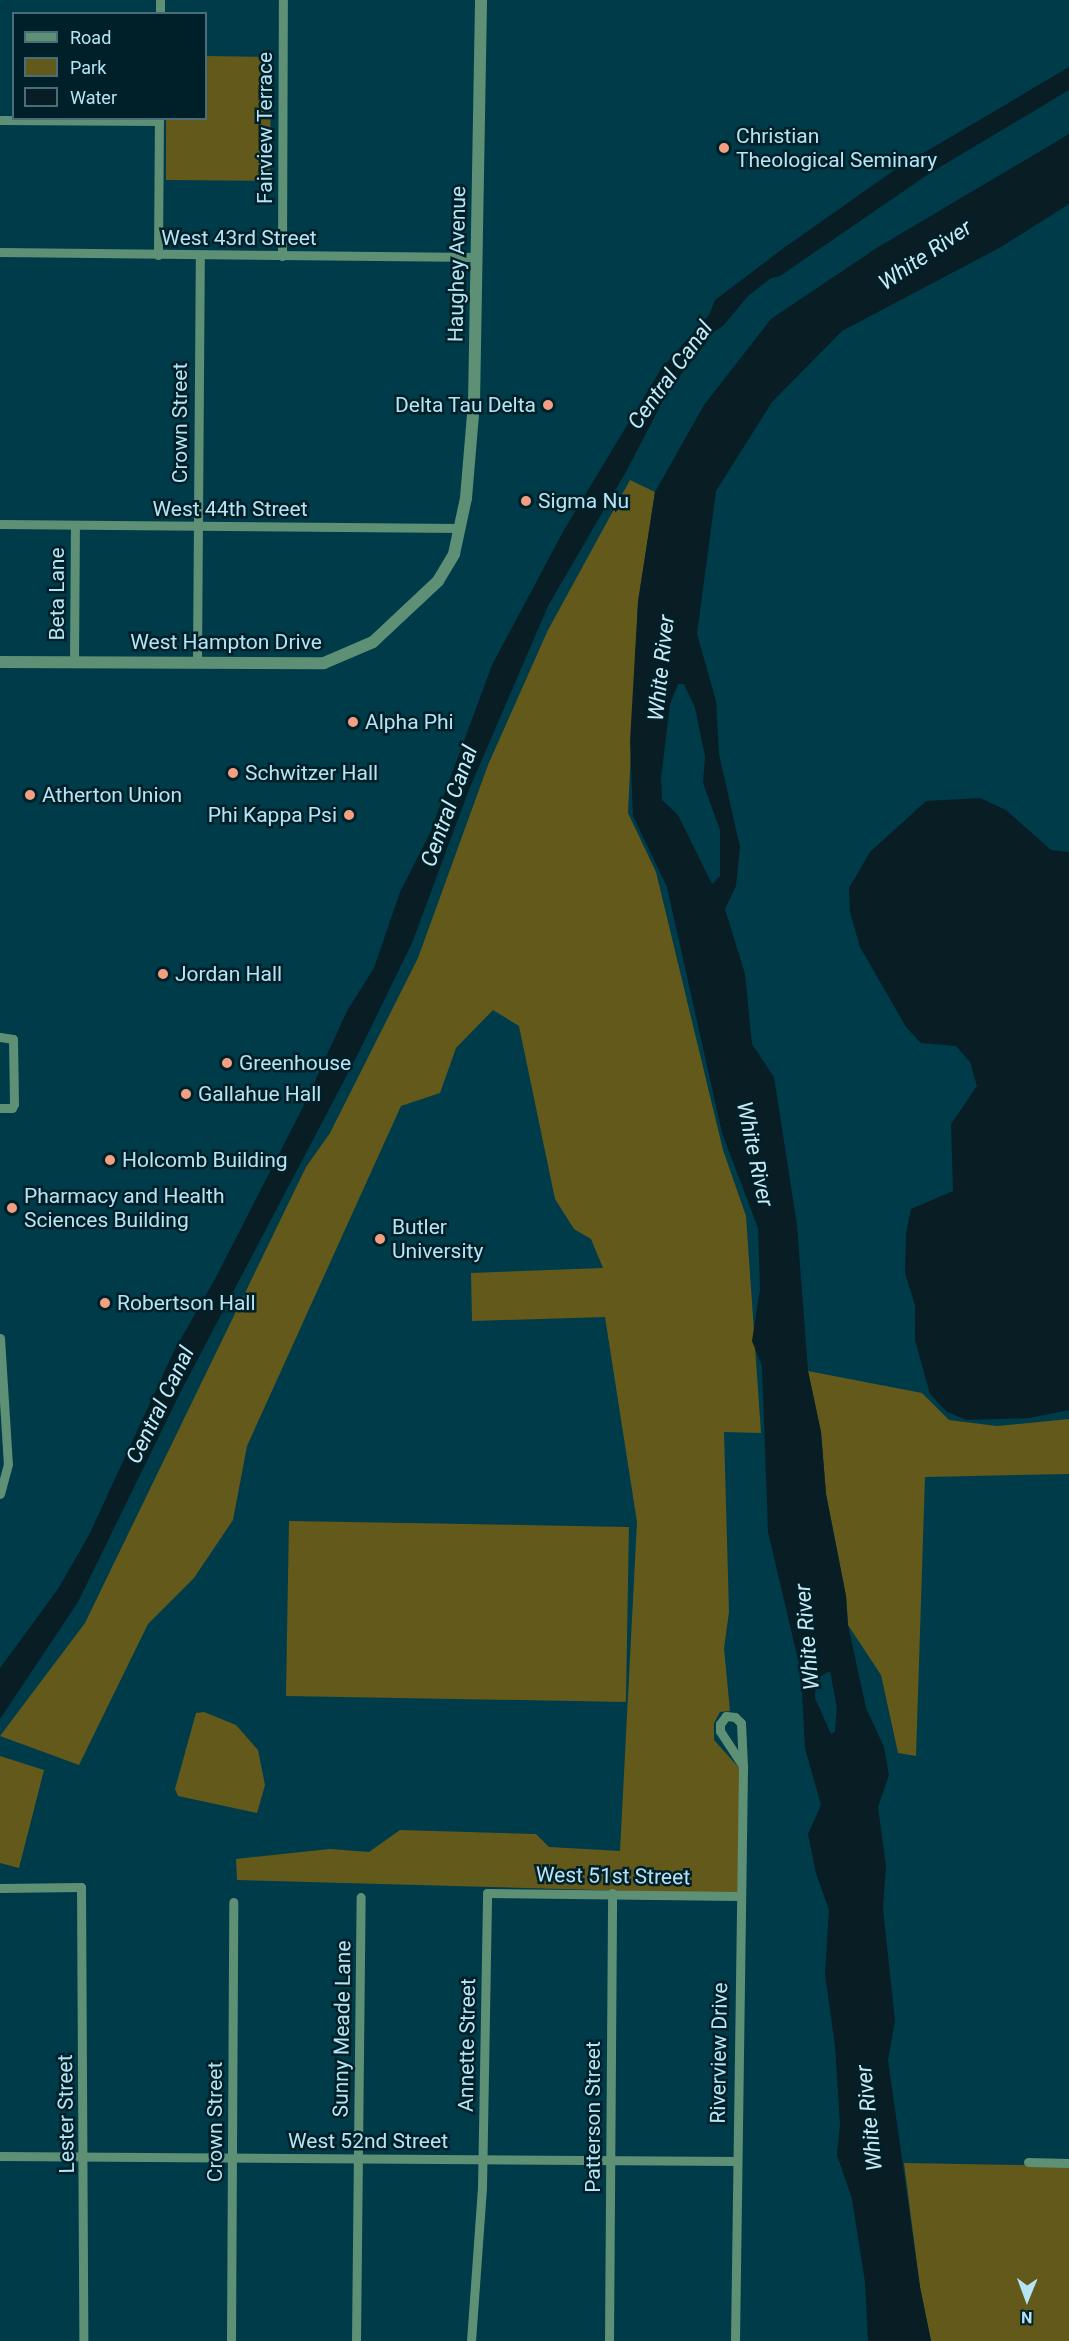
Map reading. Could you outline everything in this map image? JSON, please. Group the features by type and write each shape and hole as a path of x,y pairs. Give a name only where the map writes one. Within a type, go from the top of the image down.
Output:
{"street":[{"name":"Fairview Terrace","path":"282,256 283,0"},
{"name":"Haughey Avenue","path":"460,528 474,403 481,0"},
{"path":"0,120 159,120 158,255"},
{"name":"West 43rd Street","path":"0,252 477,257"},
{"name":"Crown Street","path":"197,662 200,255"},
{"name":"West 44th Street","path":"0,524 460,528"},
{"name":"Beta Lane","path":"74,662 75,525"},
{"name":"West Hampton Drive","path":"0,662 317,664 353,653 425,597 454,554 460,528"},
{"path":"0,1037 14,1039 14,1104 0,1108"},
{"path":"0,1338 8,1464 0,1494"},
{"name":"Riverview Drive","path":"735,2341 739,1896 742,1889 743,1766 741,1724 735,1717 726,1716 720,1724 720,1731 743,1766"},
{"name":"Lester Street","path":"0,1888 81,1887 85,2157 83,2341"},
{"name":"West 51st Street","path":"487,1893 739,1896"},
{"name":"Annette Street","path":"471,2341 483,2160 487,1893"},
{"name":"Patterson Street","path":"609,2341 612,1893"},
{"name":"Sunny Meade Lane","path":"356,2341 362,1897"},
{"name":"Crown Street","path":"231,2341 233,1902"},
{"name":"West 52nd Street","path":"0,2156 736,2161"},
{"path":"1028,2162 1069,2163"}],"green space":[{"path":"207,56 271,57 270,181 166,180 166,120 207,120"},
{"path":"630,480 655,492 638,602 628,813 656,872 723,1150 746,1216 761,1433 724,1432 729,1612 724,1648 730,1711 720,1712 714,1723 714,1740 741,1770 739,1894 237,1880 236,1859 330,1849 369,1852 400,1830 536,1834 549,1847 620,1851 637,1522 605,1317 472,1321 471,1273 603,1268 591,1239 574,1229 555,1199 519,1026 493,1010 456,1048 440,1093 401,1106 247,1446 233,1520 194,1578 148,1624 79,1765 0,1736 85,1623 306,1167 330,1133 418,958 488,765 548,630"},
{"path":"808,1371 922,1393 949,1420 997,1426 1069,1419 1069,1474 925,1477 916,1756 898,1753 881,1675 848,1625 846,1596 826,1494 821,1432"},
{"path":"289,1521 629,1527 626,1702 286,1696"},
{"path":"204,1712 236,1725 258,1750 265,1785 257,1813 178,1796 175,1789 196,1713"},
{"path":"0,1756 44,1770 19,1868 0,1863"},
{"path":"904,2163 1069,2166 1069,2341 931,2341 920,2287"}],"water":[{"name":"Central Canal","path":"1069,67 1069,90 930,173 780,276 771,278 748,296 723,326 707,336 706,343 668,391 627,470 548,606 468,792 412,943 358,1054 180,1393 78,1602 0,1719 0,1668 58,1589 89,1535 174,1351 215,1279 302,1109 347,1011 374,968 400,892 430,833 492,665 564,530 661,369 709,315 715,300 781,250 893,171"},
{"name":"White River","path":"1069,134 1069,204 1001,247 842,331 772,402 716,491 697,634 716,701 719,754 740,847 736,886 725,909 745,974 752,1044 774,1077 797,1225 808,1371 821,1432 826,1494 846,1596 848,1625 866,1708 884,1747 889,1775 878,1807 886,1866 883,1909 895,2021 888,2060 920,2287 931,2341 868,2341 865,2282 852,2199 837,2155 840,2125 835,2046 825,1974 829,1910 816,1873 808,1834 821,1805 805,1748 801,1672 768,1532 762,1366 752,1341 760,1289 758,1228 722,1133 667,887 633,816 630,741 638,602 655,492 704,405 771,319 875,249","holes":["678,684 684,684 695,708 705,756 703,783 720,830 720,876 712,884 678,815 662,800 661,778 670,704","830,1671 837,1708 835,1732 831,1734 815,1698 816,1679"]},
{"path":"980,798 1006,810 1051,850 1069,852 1069,1410 1029,1418 967,1420 947,1412 930,1394 915,1340 915,1305 905,1273 906,1234 911,1209 953,1191 951,1124 977,1086 970,1062 956,1046 921,1043 906,1027 860,947 850,912 849,888 870,852 926,801"}],"place":[{"name":"Christian Theological Seminary","path":"724,148"},
{"name":"Delta Tau Delta","path":"548,405"},
{"name":"Sigma Nu","path":"526,501"},
{"name":"Alpha Phi","path":"353,722"},
{"name":"Schwitzer Hall","path":"233,773"},
{"name":"Atherton Union","path":"30,795"},
{"name":"Phi Kappa Psi","path":"349,815"},
{"name":"Jordan Hall","path":"163,974"},
{"name":"Greenhouse","path":"227,1063"},
{"name":"Gallahue Hall","path":"186,1094"},
{"name":"Holcomb Building","path":"110,1160"},
{"name":"Pharmacy and Health Sciences Building","path":"12,1208"},
{"name":"Butler University","path":"380,1239"},
{"name":"Robertson Hall","path":"105,1303"}]}
